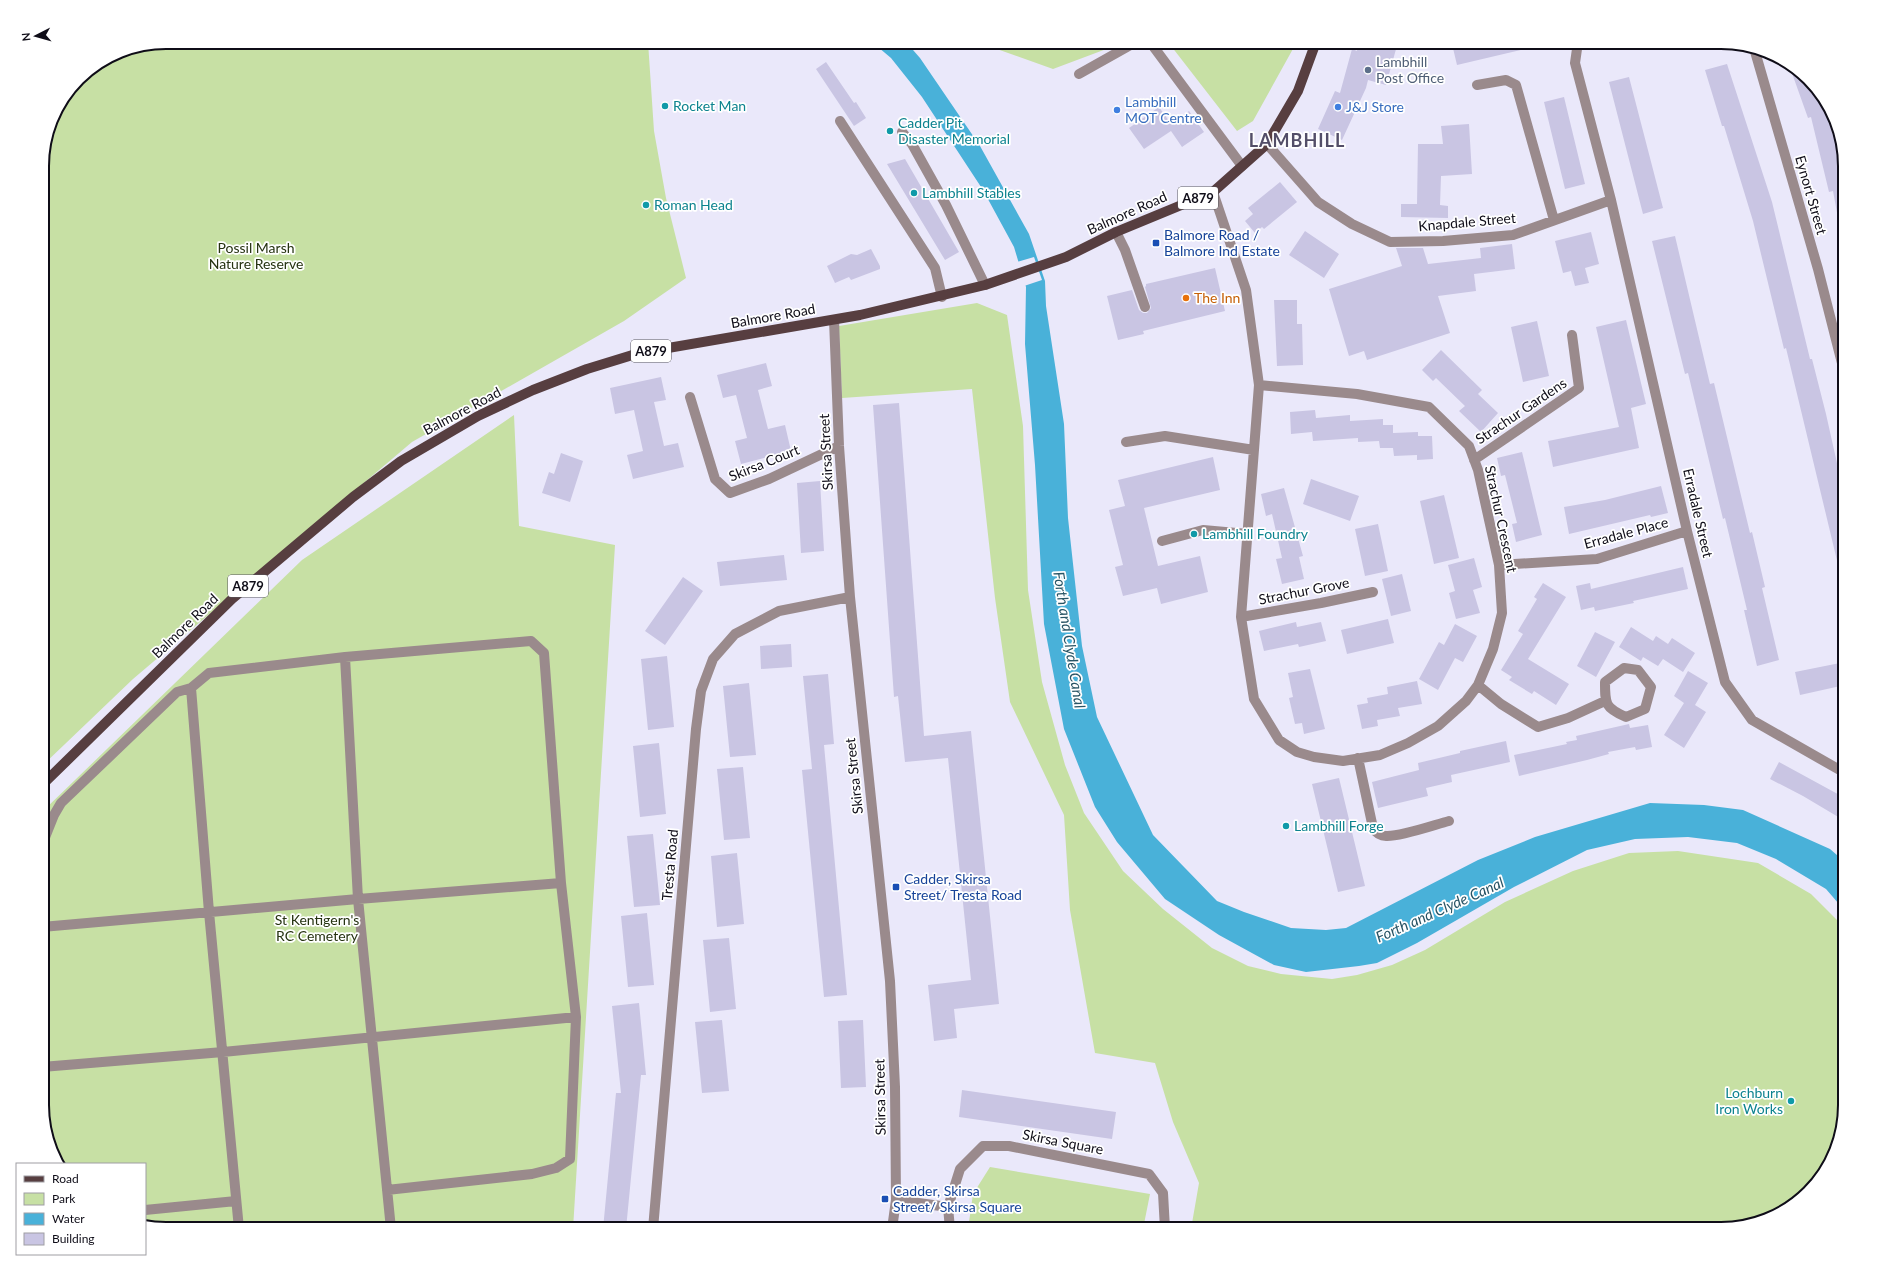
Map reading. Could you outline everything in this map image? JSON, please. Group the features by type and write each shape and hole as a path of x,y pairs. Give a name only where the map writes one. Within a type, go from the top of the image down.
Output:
{"main road":[{"name":"Balmore Road","path":"49,778 232,599 353,497 401,461 478,416 533,390 587,369 639,353 834,320 942,297 1007,279 1066,257 1116,232 1213,192 1267,144 1298,91 1313,49"}],"street":[{"path":"1079,74 1124,49"},
{"path":"1155,49 1242,166"},
{"path":"1577,49 1575,63 1611,200"},
{"name":"Eynort Street","path":"1756,54 1818,269 1838,348"},
{"path":"1477,85 1506,80 1516,85 1554,220"},
{"path":"840,121 935,268 942,297"},
{"path":"902,132 912,144 946,205 985,285"},
{"name":"Knapdale Street","path":"1267,144 1318,202 1352,224 1390,242 1443,241 1513,235 1611,200"},
{"name":"Strachur Crescent","path":"1213,192 1246,290 1259,385 1241,617 1254,699 1279,740 1297,752 1314,757 1343,761 1380,755 1408,743 1438,726 1466,702 1478,685 1493,649 1502,613 1500,565 1478,470 1469,446 1429,407 1357,394 1259,385"},
{"name":"Erradale Street","path":"1611,200 1687,531 1725,682 1752,720 1838,769"},
{"path":"1116,232 1125,250 1145,306"},
{"name":"Skirsa Street","path":"834,320 840,446 850,597 890,981 895,1087 896,1200 893,1222"},
{"name":"Strachur Gardens","path":"1474,460 1579,388 1572,335"},
{"name":"Skirsa Court","path":"690,397 716,479 730,493 769,479 840,446"},
{"path":"1126,442 1165,436 1254,450"},
{"path":"1162,540 1203,530 1248,534"},
{"name":"Erradale Place","path":"1500,565 1597,558 1687,531"},
{"name":"Strachur Grove","path":"1241,617 1373,592"},
{"name":"Tresta Road","path":"654,1222 696,729 701,691 713,659 735,634 779,612 850,597"},
{"path":"49,828 61,803 177,692 191,688 209,672 346,657 531,641 544,653 561,883 576,1017 570,1159 556,1168 532,1174 387,1190"},
{"path":"346,657 358,899 390,1222"},
{"path":"1624,668 1638,670 1651,687 1644,710 1626,716 1612,711 1605,701 1605,682 1624,668"},
{"path":"1478,685 1501,704 1538,727 1568,718 1605,701"},
{"path":"191,688 209,912 238,1222"},
{"path":"1358,758 1373,828 1380,835 1390,836 1449,821"},
{"path":"49,926 561,883"},
{"path":"49,1066 223,1052 576,1017"},
{"name":"Skirsa Square","path":"949,1222 948,1207 960,1169 983,1146 1009,1146 1149,1174 1163,1193 1165,1222"},
{"path":"896,1200 948,1207"},
{"path":"146,1210 236,1201"}],"green space":[{"name":"Possil Marsh Nature Reserve","path":"159,49 648,49 654,131 666,198 686,278 624,321 412,442 133,679 49,759 49,159 51,143 58,121 73,95 95,73 121,58 143,51"},
{"path":"997,49 1106,49 1053,69"},
{"path":"1173,49 1293,49 1253,121 1237,131"},
{"path":"977,303 1007,315 1023,426 1028,590 1042,682 1065,765 1084,813 1123,871 1163,909 1212,948 1248,966 1281,974 1332,979 1357,975 1392,965 1425,950 1505,902 1573,871 1629,853 1678,851 1758,863 1811,894 1838,921 1837,1120 1832,1142 1826,1157 1809,1182 1798,1193 1773,1210 1744,1220 1728,1222 1192,1222 1199,1183 1173,1122 1155,1063 1095,1053 1070,910 1064,815 1010,702 995,598 972,389 842,398 839,326"},
{"name":"St Kentigern's RC Cemetery","path":"514,415 519,526 615,545 573,1222 151,1221 146,1220 146,1163 65,1163 58,1150 51,1128 49,1112 49,805 302,560"},
{"path":"990,1167 1150,1194 1144,1222 969,1222 973,1194"}],"water":[{"name":"Forth and Clyde Canal","path":"880,49 912,49 920,58 980,146 1029,234 1045,281 1046,306 1064,424 1068,518 1082,646 1097,717 1153,835 1217,901 1291,928 1326,930 1346,928 1478,860 1535,837 1650,803 1704,805 1743,810 1830,849 1838,856 1838,903 1826,889 1776,859 1737,843 1688,837 1635,839 1587,850 1514,887 1417,943 1377,963 1306,972 1274,965 1219,935 1165,899 1117,842 1095,807 1064,729 1044,624 1035,465 1025,344 1026,287 1014,247 983,190 922,97 891,58"}],"pier":[{"path":"1034,257 1042,280 1024,286 1017,262"}],"building":[{"path":"1352,49 1357,51 1357,49 1396,49 1386,85 1368,80 1366,88 1342,140 1318,129 1335,91 1340,93"},
{"path":"1453,49 1525,49 1457,65"},
{"path":"826,62 866,118 854,126 816,69"},
{"path":"1727,64 1772,202 1810,359 1812,359 1826,414 1838,468 1838,565 1786,348 1784,349 1753,221 1705,70"},
{"path":"1792,74 1809,89 1818,101 1826,114 1834,136 1838,166 1838,218 1833,191 1829,192 1811,117 1808,118"},
{"path":"1629,77 1663,208 1643,214 1609,82"},
{"path":"1564,97 1585,184 1565,189 1544,102"},
{"path":"1159,107 1171,124 1189,111 1204,132 1182,147 1171,131 1144,149 1129,128"},
{"path":"1469,124 1472,174 1441,176 1440,205 1448,206 1448,218 1401,217 1401,204 1417,204 1418,144 1443,144 1441,126"},
{"name":"Lambhill Stables","path":"905,159 959,252 945,260 887,164"},
{"path":"1280,182 1297,202 1264,229 1262,227 1255,233 1245,221 1253,214 1248,208"},
{"path":"1305,231 1339,254 1324,278 1289,255"},
{"path":"1591,232 1599,264 1585,268 1589,283 1575,286 1571,271 1563,273 1555,241"},
{"path":"1675,236 1710,384 1714,383 1750,533 1752,532 1765,587 1762,588 1779,660 1757,666 1744,610 1747,610 1725,518 1723,519 1688,373 1685,374 1652,241"},
{"path":"1512,244 1515,269 1474,274 1476,291 1438,296 1450,333 1367,360 1364,351 1349,356 1329,289 1402,266 1396,248 1423,248 1428,264 1481,258 1480,248"},
{"path":"871,249 880,266 880,269 851,280 849,277 835,283 827,266 851,254 857,255"},
{"name":"The Inn","path":"1215,268 1225,311 1143,331 1144,334 1118,340 1107,296 1132,290 1139,310 1143,313 1147,313 1151,308 1145,287 1146,284"},
{"path":"1274,300 1297,300 1297,324 1302,324 1303,365 1277,366"},
{"path":"1626,320 1646,404 1631,408 1639,448 1553,467 1548,441 1619,427 1596,327"},
{"path":"1537,321 1549,376 1523,382 1511,327"},
{"path":"1441,350 1482,390 1478,394 1498,413 1481,432 1459,411 1465,406 1436,378 1433,381 1422,370"},
{"path":"766,363 772,386 758,390 768,429 785,425 791,451 741,464 735,441 747,438 736,395 723,398 717,375"},
{"path":"661,377 666,400 654,402 664,446 678,443 684,467 633,479 627,455 643,451 634,410 615,414 610,388"},
{"path":"899,403 924,736 971,731 999,1004 954,1009 957,1038 934,1041 928,985 971,980 948,758 905,762 898,696 894,697 873,405"},
{"path":"1315,410 1316,418 1350,415 1350,421 1383,419 1383,425 1393,425 1393,433 1418,432 1418,436 1432,436 1433,459 1417,460 1417,455 1394,456 1393,448 1380,448 1379,441 1358,442 1358,438 1313,441 1312,432 1291,434 1290,412"},
{"path":"1522,452 1542,535 1516,542 1512,524 1517,523 1505,475 1501,476 1497,458"},
{"path":"561,453 583,461 570,502 542,493 549,472 554,474"},
{"path":"1213,457 1220,490 1144,508 1158,566 1200,556 1208,592 1161,604 1157,588 1123,596 1115,567 1123,565 1109,510 1125,506 1118,480"},
{"path":"1311,479 1359,496 1350,521 1303,504"},
{"path":"820,481 824,551 801,553 797,483"},
{"path":"1661,486 1668,513 1651,517 1650,515 1569,534 1564,507 1605,500"},
{"path":"1284,488 1303,556 1299,557 1304,579 1282,584 1276,559 1282,558 1272,514 1266,516 1261,494"},
{"path":"1444,495 1459,558 1434,564 1420,501"},
{"path":"1378,524 1388,571 1365,576 1355,529"},
{"path":"784,555 787,580 720,586 717,562"},
{"path":"1474,558 1482,587 1473,590 1480,613 1456,619 1449,593 1455,591 1448,565"},
{"path":"1683,567 1688,589 1595,611 1594,607 1581,610 1576,586 1590,583 1591,589"},
{"path":"1402,574 1411,611 1391,616 1382,579"},
{"path":"683,577 703,591 665,645 645,631"},
{"path":"1543,583 1566,597 1528,659 1569,684 1556,705 1534,691 1532,694 1509,680 1512,677 1501,670 1523,634 1518,631 1537,599 1534,597"},
{"path":"1388,619 1394,643 1347,654 1341,630"},
{"path":"1296,622 1297,627 1321,622 1326,641 1299,647 1298,644 1264,651 1259,631"},
{"path":"1455,624 1477,636 1463,662 1455,658 1438,690 1419,679 1439,642 1444,645"},
{"path":"1631,627 1653,641 1656,636 1668,644 1672,638 1695,653 1683,672 1663,659 1658,666 1643,657 1641,661 1619,647"},
{"path":"1595,632 1615,642 1596,677 1577,666"},
{"path":"791,644 792,667 761,669 760,646"},
{"path":"667,656 674,727 648,730 641,659"},
{"path":"1838,663 1838,687 1800,695 1795,672"},
{"path":"1310,669 1325,729 1304,734 1302,723 1295,724 1289,698 1293,697 1288,673"},
{"path":"1688,671 1708,683 1695,705 1706,712 1684,748 1664,735 1684,703 1674,696"},
{"path":"828,674 834,744 824,745 847,995 824,997 802,770 812,769 803,676"},
{"path":"1417,681 1422,704 1398,708 1400,716 1377,720 1378,726 1362,729 1357,705 1368,703 1367,698 1388,694 1387,687"},
{"path":"749,683 756,755 730,757 723,686"},
{"path":"1629,724 1630,728 1648,725 1652,747 1636,750 1635,747 1608,752 1609,754 1587,760 1519,776 1514,755 1567,744 1566,742 1577,740 1576,736"},
{"path":"1506,741 1510,762 1451,775 1452,782 1426,788 1428,796 1378,808 1372,782 1419,770 1418,763 1460,753 1460,751"},
{"path":"659,743 666,814 640,817 633,746"},
{"path":"1779,762 1838,794 1838,817 1803,796 1770,779"},
{"path":"743,767 750,838 724,840 717,769"},
{"path":"1339,778 1365,886 1338,892 1312,784"},
{"path":"653,834 660,905 634,907 627,836"},
{"path":"737,853 744,924 717,927 711,856"},
{"path":"647,913 654,985 628,987 621,916"},
{"path":"729,938 736,1009 710,1012 703,940"},
{"path":"639,1003 646,1075 641,1075 627,1222 604,1222 616,1093 621,1093 612,1006"},
{"path":"722,1020 729,1091 702,1093 695,1022"},
{"path":"863,1020 866,1087 841,1088 838,1021"},
{"path":"962,1090 1116,1112 1112,1139 959,1117"}],"place":[{"name":"Lambhill Post Office","path":"1368,70"},
{"name":"Rocket Man","path":"665,106"},
{"name":"J&J Store","path":"1338,107"},
{"name":"Lambhill MOT Centre","path":"1117,110"},
{"name":"Cadder Pit Disaster Memorial","path":"890,131"},
{"name":"Lambhill Stables","path":"914,193"},
{"name":"Roman Head","path":"646,205"},
{"name":"Balmore Road / Balmore Ind Estate","path":"1156,243"},
{"name":"The Inn","path":"1186,298"},
{"name":"Lambhill Foundry","path":"1194,534"},
{"name":"Lambhill Forge","path":"1286,826"},
{"name":"Cadder, Skirsa Street/ Tresta Road","path":"896,887"},
{"name":"Lochburn Iron Works","path":"1791,1101"},
{"name":"Cadder, Skirsa Street/ Skirsa Square","path":"885,1199"}],"district":[{"name":"LAMBHILL","path":"1297,141"}]}
